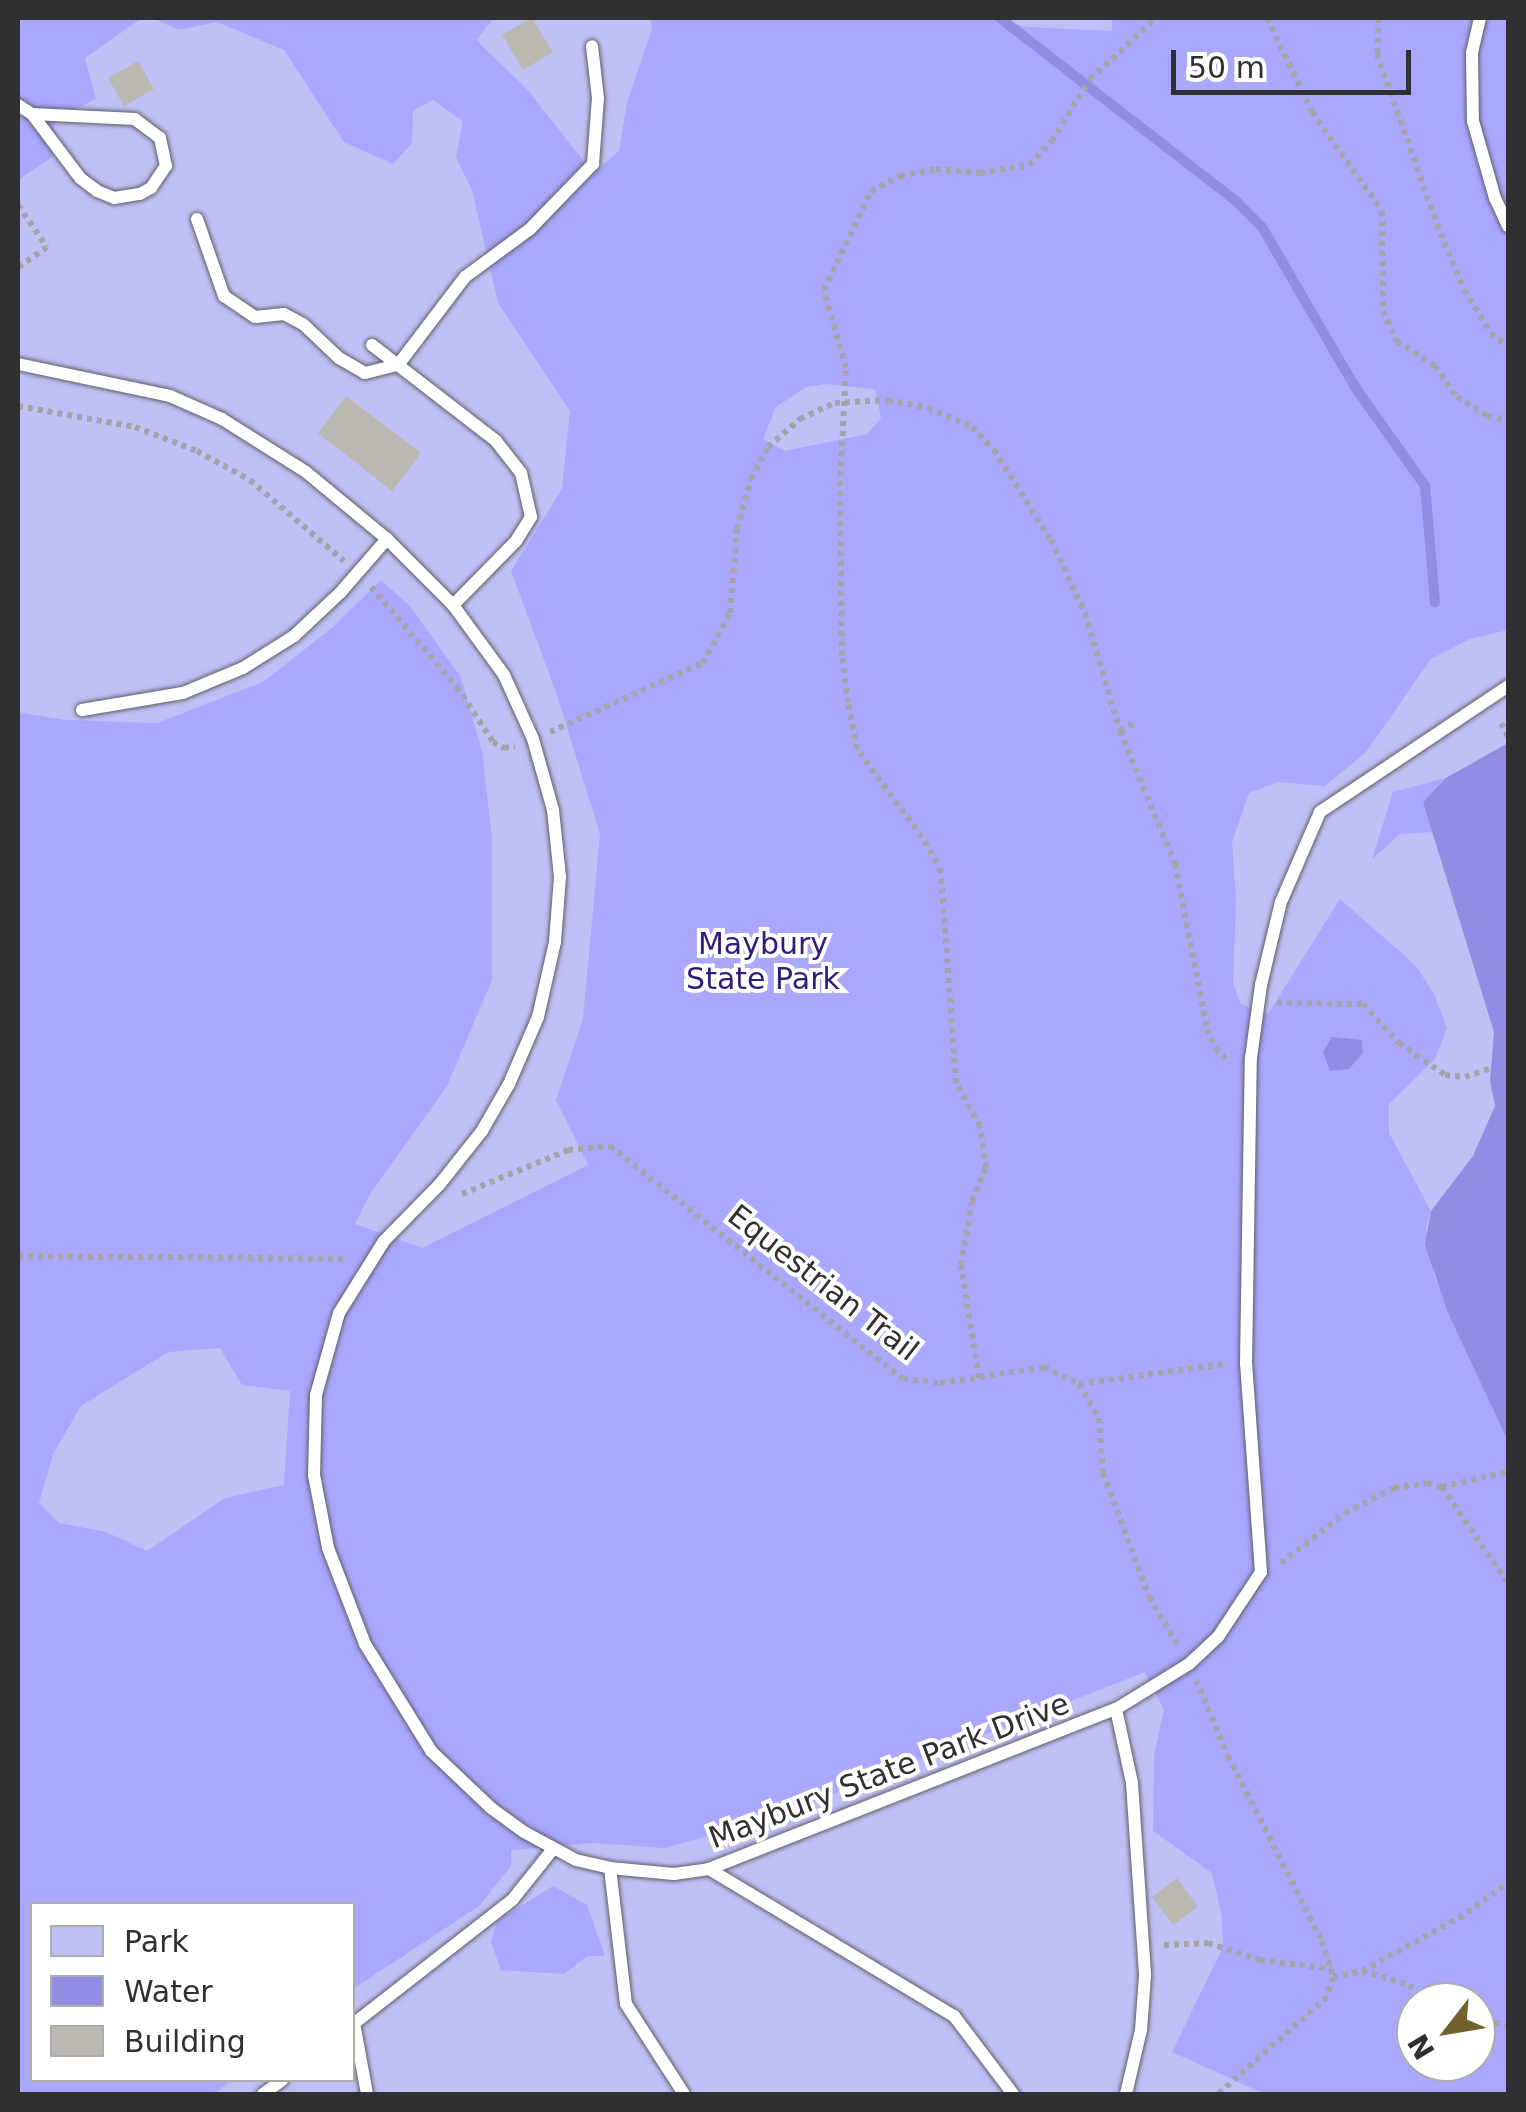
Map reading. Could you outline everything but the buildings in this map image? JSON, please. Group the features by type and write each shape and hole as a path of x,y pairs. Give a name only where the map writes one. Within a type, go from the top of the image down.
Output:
{"lane":[{"path":"1480,18 1472,53 1473,121 1495,198 1508,226"},
{"path":"198,220 224,296 255,317 284,314 294,319 339,358 365,373 398,365 465,277 530,229 593,164 598,98 592,46"},
{"path":"18,105 32,114 80,178 97,191 114,198 140,194 151,188 166,166 160,138 135,120 32,114"},
{"path":"372,345 496,441 521,474 530,517 516,541 453,606"},
{"name":"Maybury State Park Drive","path":"18,364 170,396 222,420 306,472 387,540 453,606 504,675 533,739 553,810 560,877 555,942 538,1017 509,1084 482,1131 372,1259 339,1313 316,1394 314,1475 328,1548 365,1644 431,1752 491,1808 553,1849 610,1868 674,1874 709,1869 1116,1710 1189,1664 1218,1637 1261,1572"},
{"path":"82,710 184,693 243,668 294,636 387,540"},
{"path":"1261,1572 1246,1364 1251,1066 1281,902 1320,812 1508,686"},
{"path":"1116,1710 1132,1784 1143,1946 1141,2030 1126,2094"},
{"path":"355,2023 512,1899 553,1849"},
{"path":"610,1868 626,2004 684,2094"},
{"path":"709,1869 954,2016 1013,2094"},
{"path":"355,2029 367,2094"}],"path":[{"path":"979,1378 961,1265 972,1201 986,1168 980,1126 956,1083 941,872 922,837 857,749 846,687 840,486 846,368 824,290 872,191 900,176 936,169 980,174 1029,165 1052,141 1090,79 1156,18"},
{"path":"1268,18 1312,112 1382,211 1383,311 1398,341 1434,366 1457,398 1487,416 1508,420"},
{"path":"1379,18 1377,54 1438,224 1464,290 1491,333 1508,347"},
{"path":"18,204 47,248 18,267"},
{"path":"18,406 135,427 197,451 250,480 358,574 457,687 493,742 504,748 533,739 703,663 730,613 737,529 751,479 768,447 800,419 844,402 888,400 928,408 972,427 994,450 1068,572 1120,731 1175,864 1207,1028 1224,1060 1251,1066"},
{"path":"1120,731 1136,723"},
{"path":"1501,723 1508,737"},
{"path":"1261,1002 1364,1004 1399,1044 1446,1076 1465,1077 1491,1068"},
{"name":"Equestrian Trail","path":"450,1199 568,1150 610,1146 902,1379 940,1383 1044,1367 1078,1384"},
{"path":"18,1256 372,1259"},
{"path":"1218,2094 1327,1997 1331,1970 1322,1941 1228,1756 1189,1664 1148,1597 1103,1473 1100,1418 1078,1384 1206,1364 1246,1364"},
{"path":"1261,1572 1285,1561 1345,1512 1394,1488 1426,1483 1442,1488 1508,1472"},
{"path":"1442,1488 1508,1583"},
{"path":"1143,1946 1208,1943 1260,1960 1344,1974 1362,1971 1459,1918 1508,1883"},
{"path":"1331,1970 1344,1974"},
{"path":"1362,1971 1399,1982"}],"green space":[{"name":"Maybury State Park","path":"18,18 1508,18 1508,2094 18,2094"},
{"path":"18,18 142,18 85,58 96,99 54,119 52,157 18,180"},
{"name":"Maybury State Park","path":"153,18 494,18 476,40 526,88 593,173 619,151 627,103 652,29 650,18 995,18 1025,27 1112,31 1112,18 1508,18 1508,630 1470,639 1431,659 1366,752 1325,786 1278,782 1249,793 1232,842 1236,901 1233,983 1241,1004 1268,1014 1340,899 1415,965 1433,992 1447,1028 1435,1059 1389,1104 1389,1133 1431,1211 1426,1227 1434,1276 1508,1441 1508,2094 1265,2094 1172,2052 1223,1947 1222,1917 1212,1873 1153,1831 1154,1756 1164,1710 1145,1672 761,1822 664,1848 593,1843 511,1850 511,1866 479,1906 355,1988 355,1902 30,1902 30,2082 229,2082 214,2094 18,2094 18,712 65,720 157,723 263,682 333,627 381,580 410,606 461,677 482,752 492,837 492,980 447,1086 370,1194 355,1224 422,1248 588,1165 556,1100 583,1019 600,834 556,692 511,571 562,489 570,411 498,303 472,190 456,157 463,121 433,100 413,111 412,143 393,164 344,142 284,50 217,22 178,30","holes":["825,384 875,389 881,418 867,434 785,451 763,439 776,407 806,387","220,1348 242,1385 290,1391 284,1485 225,1498 147,1551 106,1532 59,1523 39,1503 53,1454 81,1406 168,1352"]},
{"path":"1446,778 1423,802 1433,832 1400,834 1372,859 1393,792"},
{"path":"553,1886 587,1905 605,1956 587,1956 564,1974 501,1970 491,1942 497,1921"}],"water":[{"path":"1508,743 1508,1441 1448,1313 1425,1245 1431,1211 1473,1156 1495,1106 1490,1081 1494,1032 1423,802 1446,778"},
{"path":"1332,1037 1362,1040 1363,1053 1349,1069 1330,1071 1323,1052"}],"waterway":[{"path":"1000,18 1237,202 1262,227 1355,387 1425,486 1435,603"}]}
